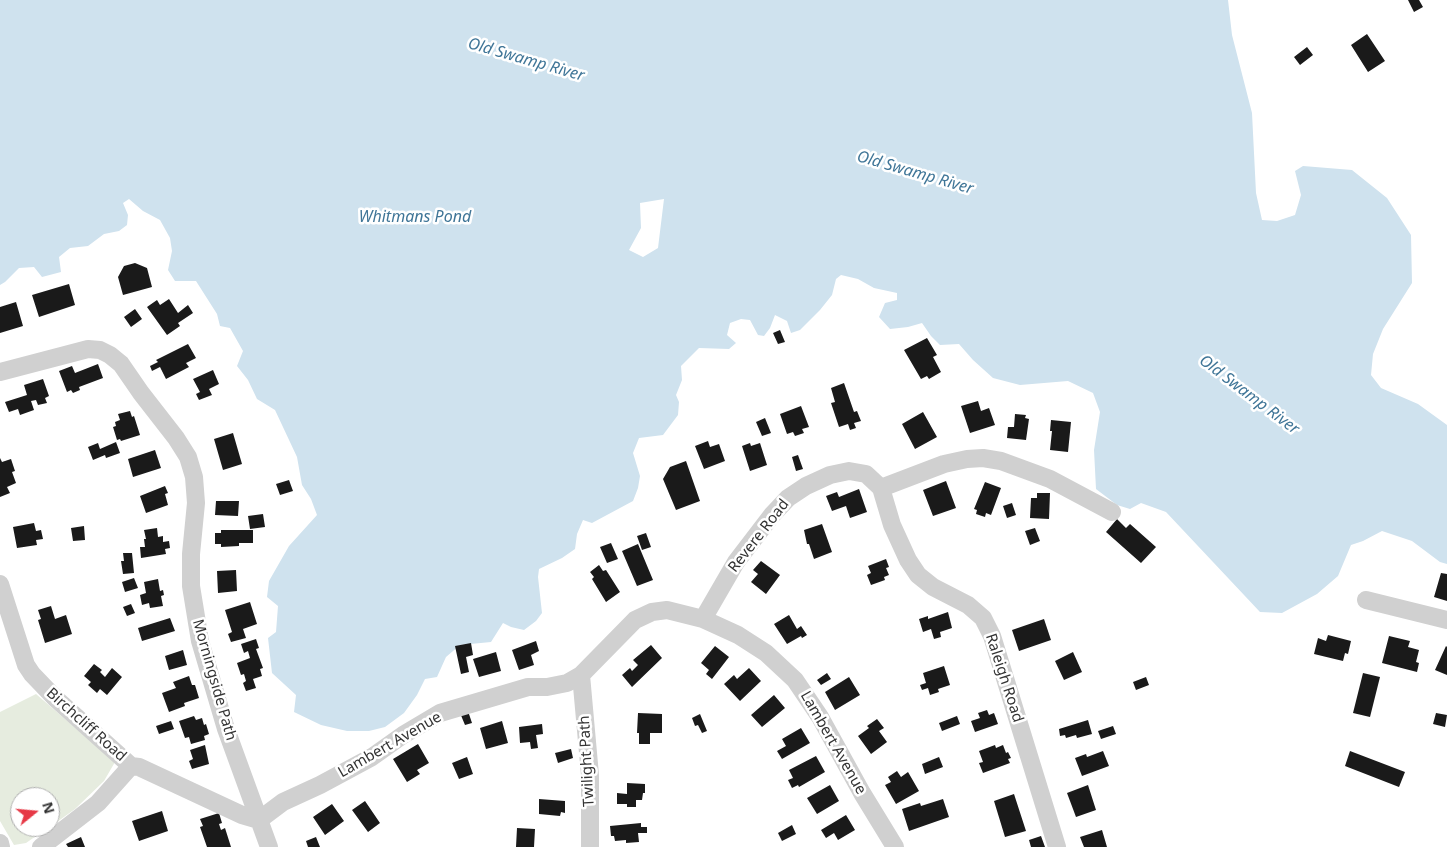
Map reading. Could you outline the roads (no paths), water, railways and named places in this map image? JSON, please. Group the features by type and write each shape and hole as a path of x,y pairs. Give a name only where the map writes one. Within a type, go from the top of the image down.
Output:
{"street":[{"name":"Morningside Path","path":"0,372 88,349 100,350 121,364 188,457 196,503 191,554 192,586 200,642 226,729 269,847"},
{"path":"881,488 944,464 967,459 984,458 1001,461 1050,479 1112,512"},
{"name":"Revere Road","path":"703,619 736,562 772,515 788,498 806,486 830,475 848,471 866,474 881,488"},
{"name":"Raleigh Road","path":"881,488 892,525 908,560 918,575 933,587 968,605 983,618 988,627 1057,847"},
{"name":"Birchcliff Road","path":"0,584 20,650 32,674 55,698 131,766 139,767 242,815 259,820"},
{"path":"1366,600 1447,620"},
{"name":"Lambert Avenue","path":"259,820 283,802 372,757 403,735 440,714 528,687 547,687 567,683 581,674 635,620 652,612 667,610 703,619 738,635 766,654 795,680 813,704 895,847"},
{"name":"Twilight Path","path":"581,674 590,775 590,847"},
{"path":"41,847 98,804 131,766"},
{"path":"0,843 1,847"}],"water":[{"name":"Whitmans Pond","path":"0,0 1228,0 1232,35 1252,113 1256,193 1262,220 1277,221 1295,215 1301,195 1295,171 1303,166 1352,170 1387,198 1411,235 1412,283 1383,329 1373,354 1371,375 1381,388 1418,404 1447,425 1447,564 1440,562 1412,541 1382,531 1351,545 1338,576 1317,594 1282,613 1260,612 1166,512 1141,503 1130,509 1117,505 1096,489 1094,450 1100,412 1093,393 1068,381 1020,385 993,378 959,344 940,345 922,323 890,329 879,317 885,303 897,300 897,293 874,288 858,279 841,275 836,279 832,295 800,330 791,333 787,321 775,315 770,328 764,336 758,335 750,320 741,319 730,323 727,335 736,343 729,349 699,348 681,366 682,380 676,395 679,402 678,415 663,435 639,438 633,453 640,476 633,501 592,523 583,520 577,534 575,549 562,558 539,569 538,577 542,613 536,621 524,630 503,623 491,642 460,645 446,657 437,677 425,679 417,695 404,713 385,727 369,731 347,731 321,725 294,712 296,695 272,673 268,638 276,632 278,606 267,597 269,581 289,546 317,515 311,499 302,485 297,457 275,410 257,399 248,380 237,366 243,351 230,328 220,326 217,314 196,281 175,281 168,270 172,251 170,238 160,220 143,211 129,199 123,203 128,215 127,225 119,231 104,234 88,246 70,248 59,257 61,272 42,277 34,267 19,268 0,285","holes":["664,199 658,248 643,257 629,250 641,228 640,203"]}],"water label":[{"name":"Old Swamp River","path":"526,60"},
{"name":"Old Swamp River","path":"915,173"},
{"name":"Old Swamp River","path":"1249,395"}]}
